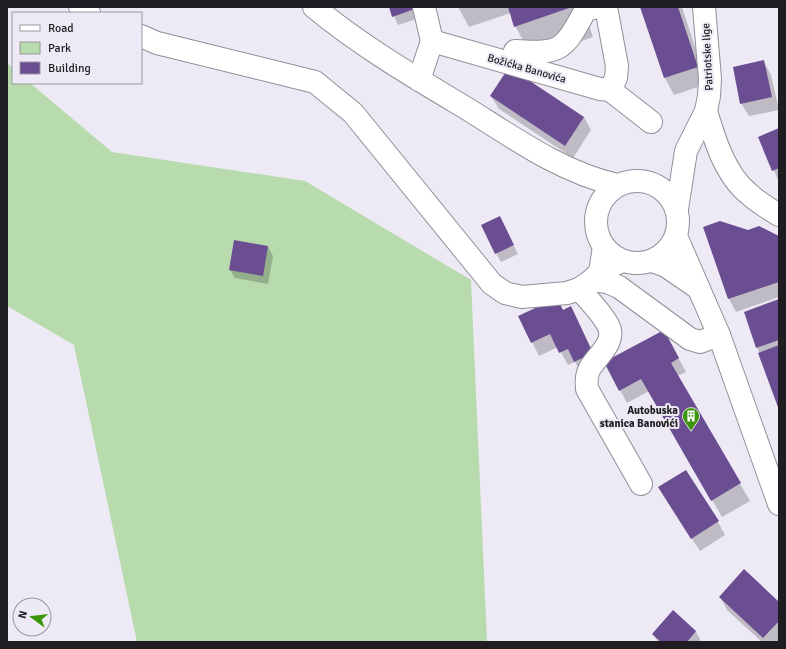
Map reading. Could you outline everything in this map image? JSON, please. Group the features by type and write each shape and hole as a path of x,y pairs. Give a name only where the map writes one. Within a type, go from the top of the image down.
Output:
{"main road":[{"path":"314,7 373,50 419,80 555,163 594,180 617,185"},
{"path":"419,80 432,41 424,7"},
{"path":"512,63 515,52 551,51 566,44 586,9 600,7"},
{"path":"606,7 617,66 616,78 610,90"},
{"name":"Patriotske lige","path":"686,151 706,111 710,79 704,7"},
{"path":"142,36 158,43 315,82 353,113 492,284 505,293 522,297 567,293 622,261"},
{"name":"Božićka Banovića","path":"432,41 600,89 610,90 651,122"},
{"path":"706,111 713,136 734,177 748,194 779,216"},
{"path":"649,182 670,167 686,151"},
{"path":"677,209 671,197 661,188 649,182 638,180 617,185 609,191 598,207 595,221 598,235 604,247 612,255 622,261 632,263 652,261 662,255 671,246 676,236 679,222 677,209 686,151"},
{"path":"555,163 587,193 598,207"},
{"path":"676,236 719,335 779,504"},
{"path":"604,247 590,280 611,334 609,341 590,368 586,378 587,388 641,484"},
{"path":"652,261 666,266 698,288"},
{"path":"590,280 607,282 619,287 690,340 700,342 719,335"}],"green space":[{"path":"7,63 12,67 12,84 31,84 112,152 305,181 471,280 487,642 137,642 74,345 7,306"}],"building":[{"path":"389,7 415,7 415,9 392,17"},
{"path":"508,7 572,7 514,27"},
{"path":"640,7 678,7 698,67 664,78"},
{"path":"764,60 772,97 740,104 733,67"},
{"path":"509,67 584,117 565,146 490,96"},
{"path":"779,128 779,168 772,171 758,137"},
{"path":"500,216 514,245 495,254 481,225"},
{"path":"720,221 748,230 759,226 779,236 779,282 728,299 703,227"},
{"path":"234,240 268,246 263,276 229,270"},
{"path":"557,298 563,310 571,306 593,353 574,362 568,349 559,353 550,334 531,343 518,316"},
{"path":"779,299 779,340 756,348 744,312"},
{"name":"Autobuska stanica Banovići","path":"664,330 679,358 671,363 741,483 711,501 641,379 619,391 604,362"},
{"path":"779,345 779,410 758,353"},
{"path":"686,470 719,521 691,539 658,487"},
{"path":"744,569 779,602 779,621 763,638 719,597"},
{"path":"673,610 696,631 687,642 661,642 652,634"}],"place":[{"name":"Autobuska stanica Banovići","path":"691,431"}]}
